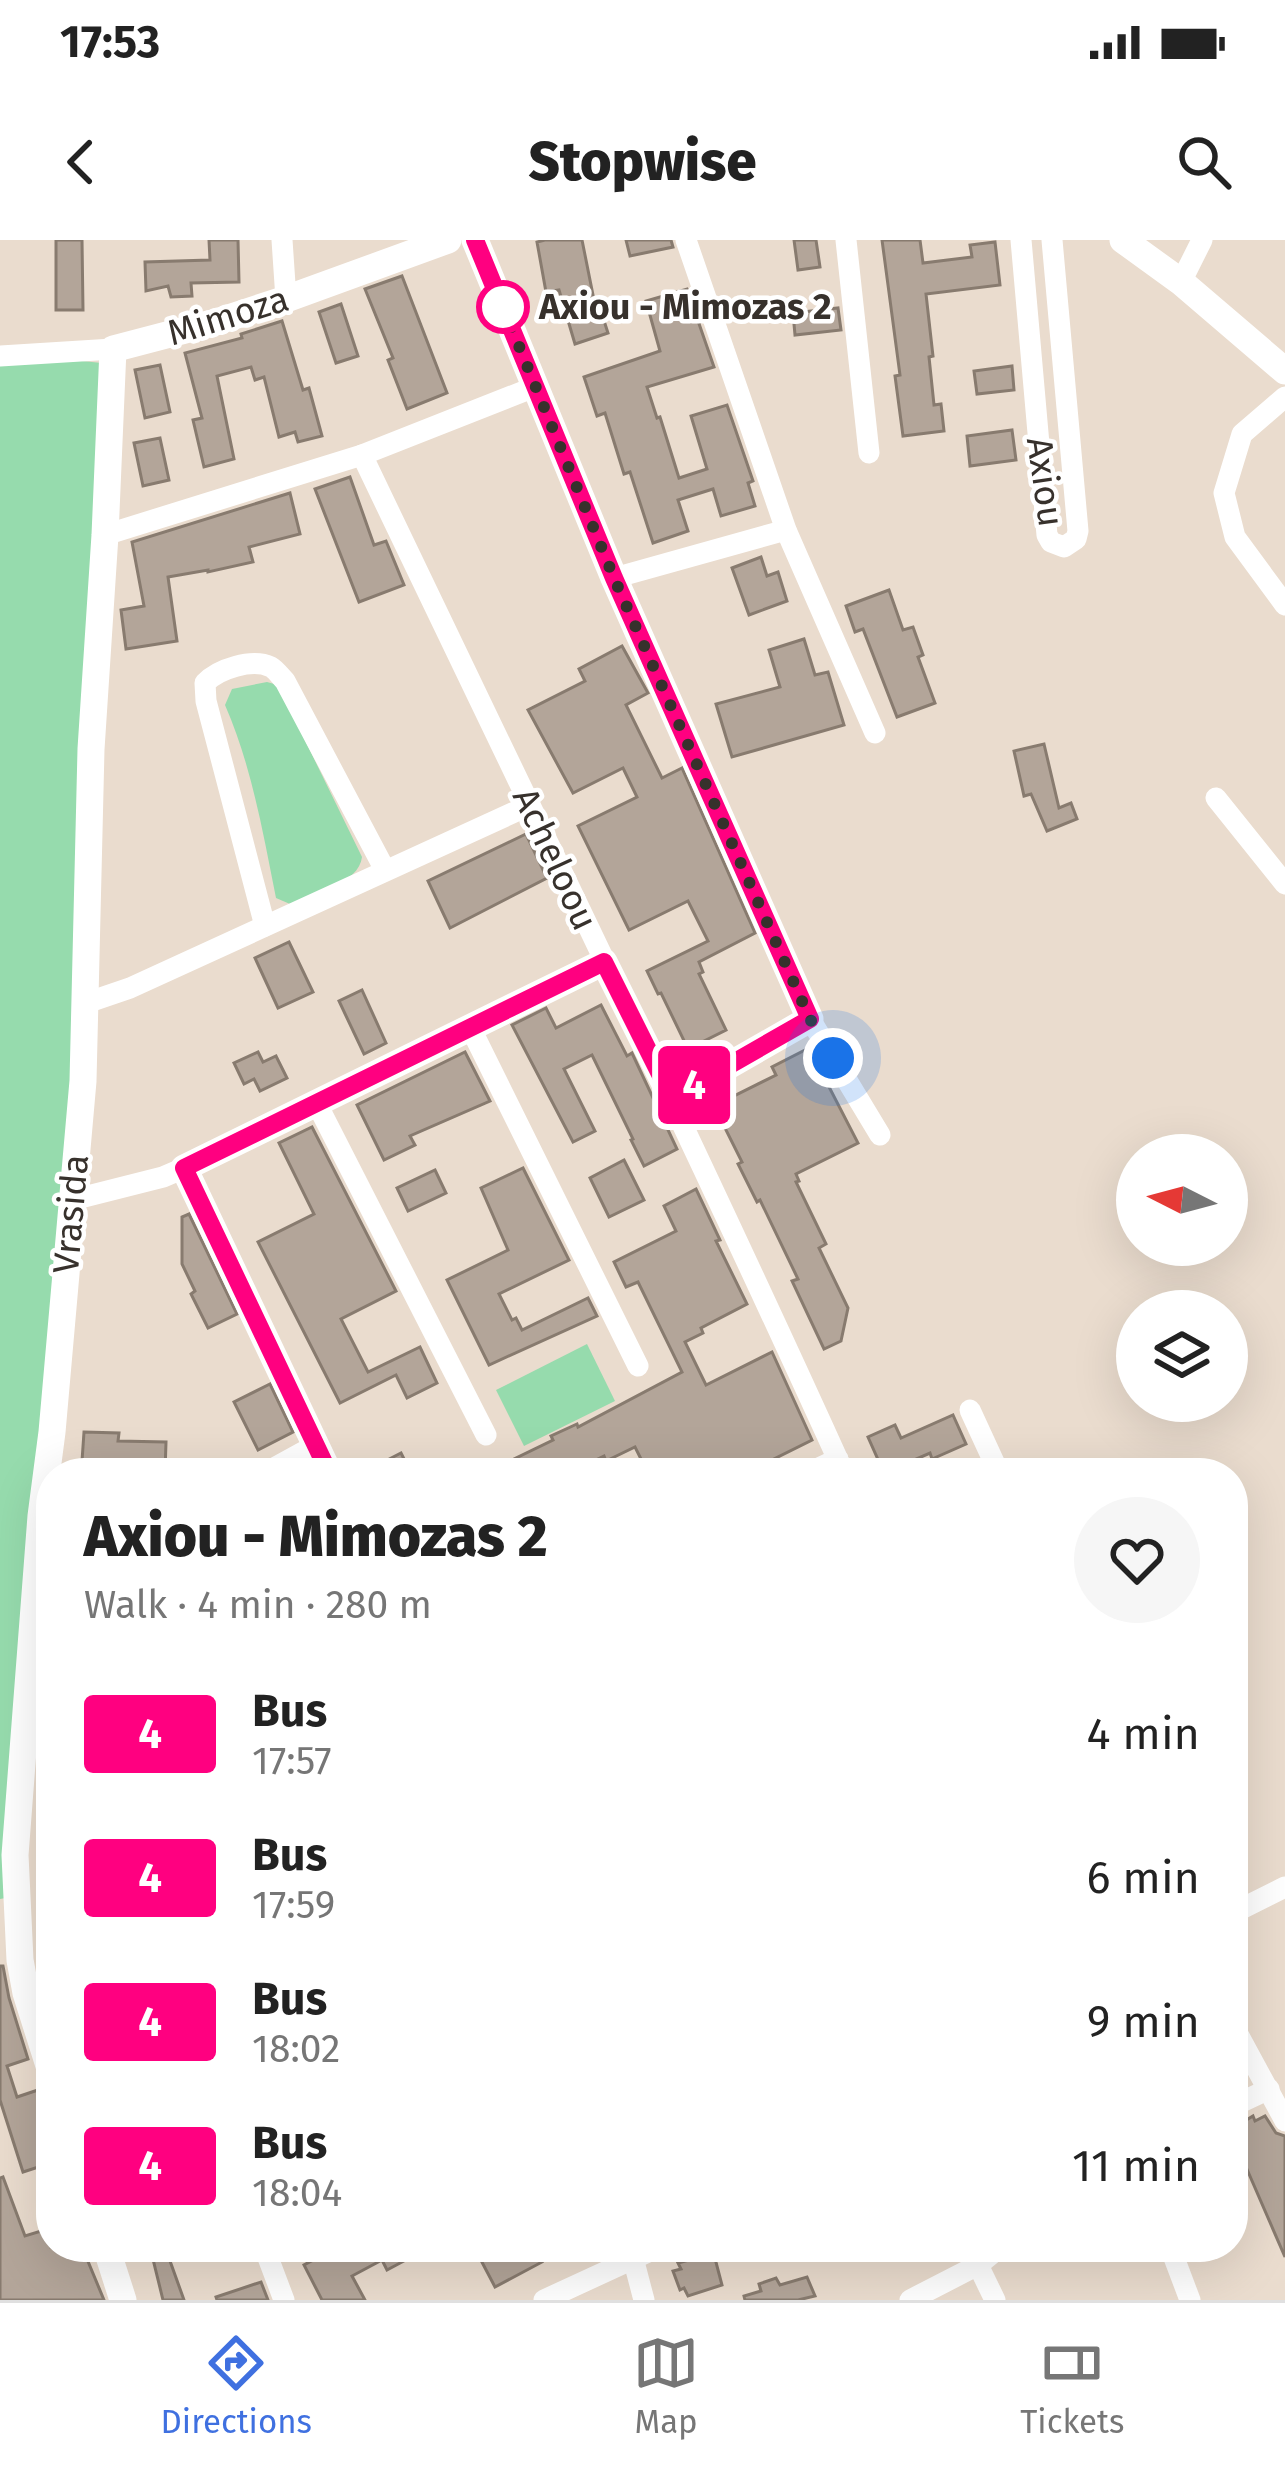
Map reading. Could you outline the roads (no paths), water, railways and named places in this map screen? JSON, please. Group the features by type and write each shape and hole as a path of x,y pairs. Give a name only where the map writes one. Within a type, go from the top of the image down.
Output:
{"street":[{"path":"283,240 286,299"},
{"name":"Mimoza","path":"0,356 113,349 216,322 448,240"},
{"path":"475,240 614,578 810,1019 880,1136"},
{"path":"686,240 786,530 875,733"},
{"path":"846,240 869,453"},
{"name":"Axiou","path":"1021,240 1047,536 1064,547 1078,531 1052,240"},
{"path":"1123,240 1181,282 1285,371"},
{"path":"1181,282 1202,240"},
{"name":"Vrasida","path":"50,1458 83,1081 91,749 113,349"},
{"path":"105,535 362,455 537,386"},
{"path":"1285,397 1242,434 1224,493 1235,538 1285,605"},
{"name":"Acheloou","path":"362,455 672,1098 837,1458"},
{"path":"614,578 786,530"},
{"path":"265,926 206,701 206,683 216,671 256,665 273,668 285,681 385,870"},
{"path":"1216,798 1285,884"},
{"path":"86,1003 130,988 530,806"},
{"path":"72,1200 184,1168 604,962"},
{"path":"672,1098 810,1019"},
{"path":"470,1027 638,1366"},
{"path":"317,1104 486,1435"},
{"path":"184,1168 322,1458"},
{"path":"970,1409 992,1458"},
{"path":"292,1458 316,1445"},
{"name":"Vrasida","path":"36,1622 14,1855 23,1977 36,2021"},
{"path":"1248,1907 1278,1894"},
{"path":"1248,2052 1285,2121"},
{"path":"1248,2099 1269,2089"},
{"path":"111,2262 123,2300"},
{"path":"274,2262 284,2300"},
{"path":"544,2300 625,2262"},
{"path":"634,2262 644,2300"},
{"path":"910,2300 982,2262"},
{"path":"1176,2262 1190,2300"},
{"path":"978,2265 995,2300"}],"place":[{"name":"Axiou - Mimozas 2","path":"503,307"}]}
